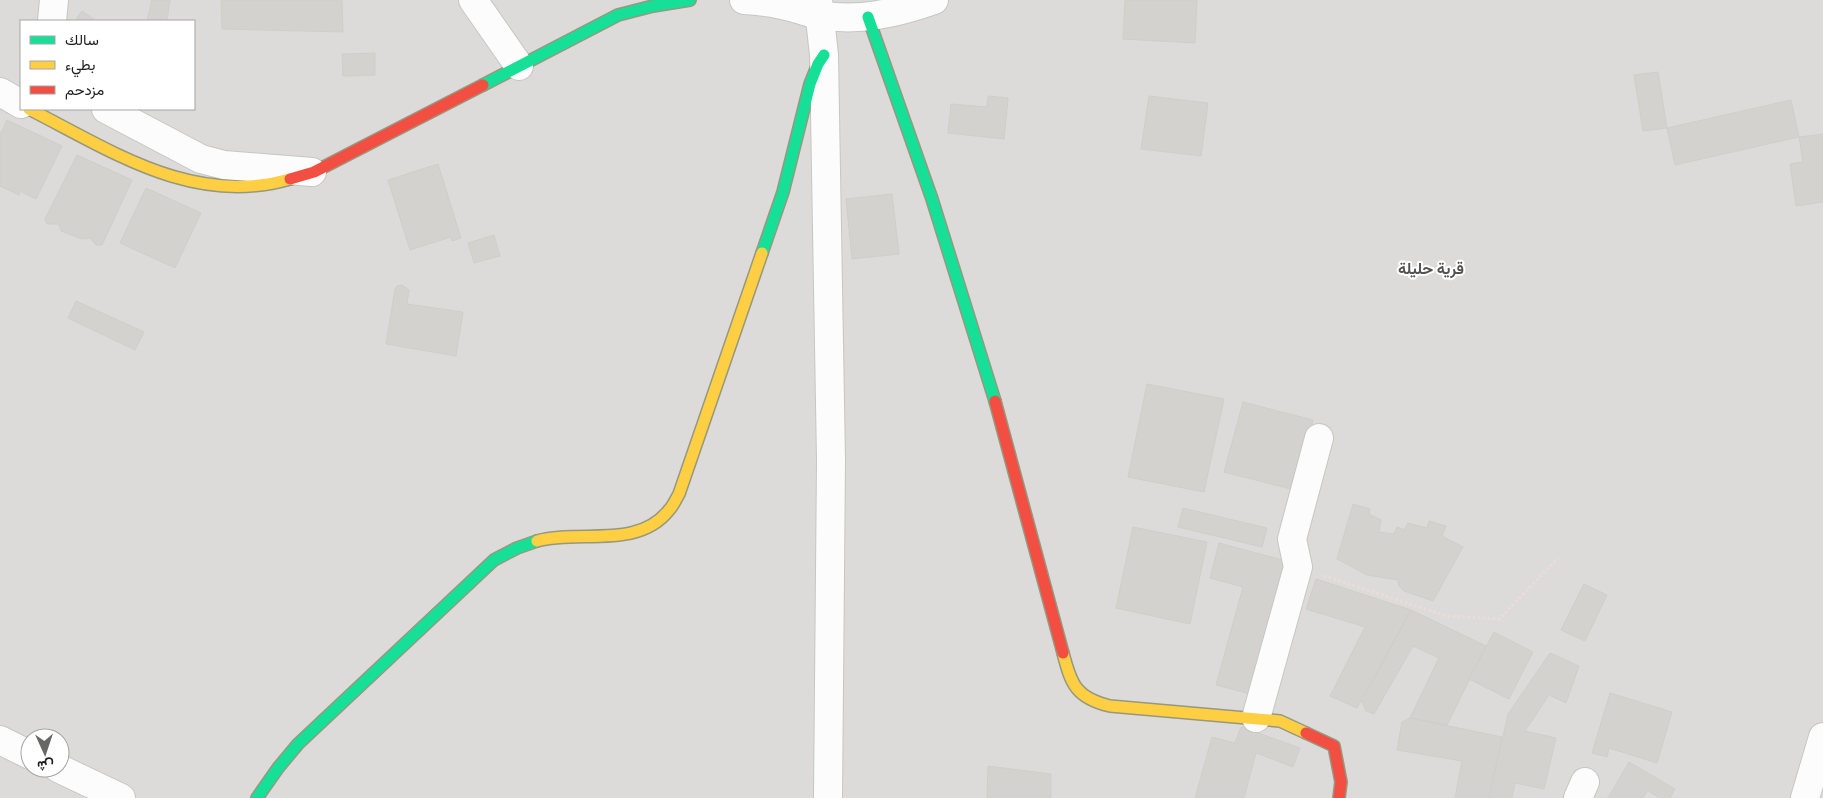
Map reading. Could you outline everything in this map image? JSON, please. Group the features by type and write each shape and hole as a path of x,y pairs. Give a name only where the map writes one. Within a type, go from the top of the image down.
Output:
{"street":[{"path":"52,20 54,0"},
{"path":"472,0 519,66"},
{"path":"31,110 145,168 172,178 228,188 286,181 314,172 618,15 653,6 690,0"},
{"path":"744,0 792,7 819,8 868,17 906,9 934,0"},
{"path":"819,8 824,55 831,460 828,798"},
{"path":"868,17 911,138 988,376 1070,676 1078,692 1093,702 1110,706 1280,721 1334,746 1341,782 1339,798"},
{"path":"257,798 298,744 494,560 516,548 541,540 557,537 640,532 664,518 673,507 783,192 810,84 824,55"},
{"path":"0,92 20,103"},
{"path":"108,110 212,163 314,172"},
{"path":"1256,718 1298,567 1292,539 1319,438"},
{"path":"1804,798 1823,737"},
{"path":"0,740 20,750"},
{"path":"70,774 121,798"}],"path":[{"path":"1298,567 1447,616 1499,619 1558,558"}],"shaded area":[{"path":"0,0 1823,0 1823,798 0,798"}],"building":[{"path":"152,0 170,0 167,20 147,20"},
{"path":"221,0 342,0 343,32 222,29"},
{"path":"1125,0 1197,0 1195,43 1123,39"},
{"path":"82,11 95,20 76,20"},
{"path":"375,53 375,75 343,76 342,54"},
{"path":"1658,72 1667,128 1643,131 1634,75"},
{"path":"988,96 1008,98 1004,139 948,133 951,104 987,107"},
{"path":"1149,96 1208,103 1201,156 1141,149"},
{"path":"1791,100 1799,137 1675,165 1667,128"},
{"path":"7,120 62,146 36,199 20,191 19,195 0,186 0,135"},
{"path":"1823,134 1823,202 1796,206 1790,164 1803,162 1799,137"},
{"path":"77,155 132,180 102,245 96,245 90,238 82,239 61,231 59,224 47,224 45,219"},
{"path":"438,164 461,238 452,241 451,237 410,250 388,180"},
{"path":"146,188 201,213 175,268 120,243"},
{"path":"892,194 899,254 852,259 846,199"},
{"path":"494,235 500,256 474,263 468,243"},
{"path":"402,285 409,290 407,304 463,312 456,356 386,344 395,289 397,286"},
{"path":"76,301 144,332 135,350 68,318"},
{"path":"1147,384 1224,399 1204,492 1128,477"},
{"path":"1243,402 1313,420 1295,490 1224,472"},
{"path":"1353,504 1370,509 1369,514 1381,520 1379,532 1394,534 1397,527 1404,530 1408,523 1427,528 1429,521 1446,526 1442,536 1463,547 1433,601 1404,591 1399,586 1398,580 1367,575 1337,559"},
{"path":"1183,508 1267,528 1262,547 1178,527"},
{"path":"1133,527 1207,542 1190,624 1116,608"},
{"path":"1219,543 1290,562 1254,695 1216,685 1243,587 1210,578"},
{"path":"1316,579 1411,610 1357,708 1330,696 1365,627 1306,609"},
{"path":"1584,584 1607,595 1585,641 1561,630"},
{"path":"1411,610 1486,646 1447,725 1410,718 1439,658 1413,646 1374,714 1366,711 1362,702"},
{"path":"1494,632 1533,652 1509,699 1469,679"},
{"path":"1550,653 1579,666 1566,703 1549,695 1525,731 1556,738 1544,789 1515,783 1512,798 1489,798 1508,714"},
{"path":"1610,693 1672,712 1657,763 1609,748 1607,757 1592,753"},
{"path":"1410,718 1502,737 1489,798 1455,798 1462,761 1397,750 1402,722"},
{"path":"1241,727 1300,748 1293,767 1256,753 1244,798 1195,798 1212,737 1235,743"},
{"path":"1629,762 1675,789 1670,798 1660,798 1648,791 1643,798 1608,798"},
{"path":"988,766 1051,774 1051,798 987,798"}],"traffic: fast":[{"path":"483,85 618,15 653,6 690,0"},
{"path":"868,17 932,199 995,401"},
{"path":"762,253 783,192 810,84 824,55"},
{"path":"257,798 298,744 494,560 517,548 537,541"}],"traffic: slow":[{"path":"31,110 122,157 154,170 187,180 220,186 254,186 290,179"},
{"path":"537,541 553,538 625,534 641,530 656,522 670,508 679,494 762,253"},
{"path":"1063,653 1072,681 1077,688 1089,699 1099,703 1110,706 1280,721 1306,733"}],"traffic: jam":[{"path":"290,179 314,172 483,85"},
{"path":"995,401 1063,653"},
{"path":"1306,733 1334,746 1341,782 1339,798"}],"district":[{"name":"قرية حليلة","path":"1431,268"}]}
